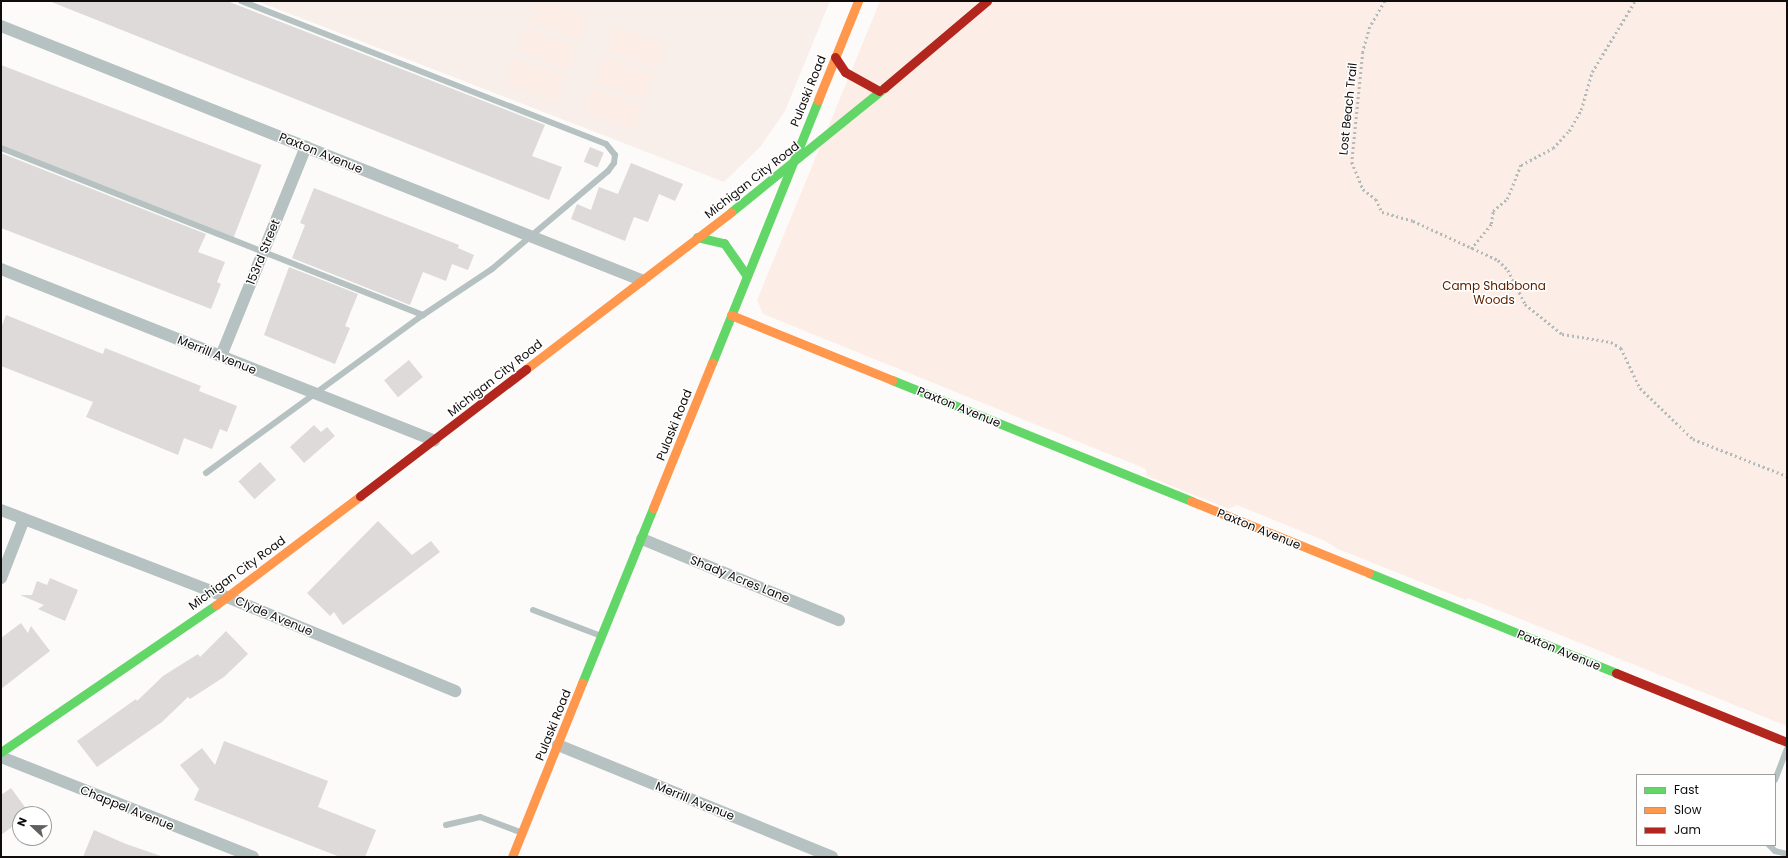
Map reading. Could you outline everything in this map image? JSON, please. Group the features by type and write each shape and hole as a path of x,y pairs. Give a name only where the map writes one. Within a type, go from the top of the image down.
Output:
{"street":[{"name":"Pulaski Road","path":"512,857 603,636 790,166 858,1"},
{"name":"Michigan City Road","path":"1,752 227,596 434,440 790,166 988,1"},
{"name":"Paxton Avenue","path":"1,26 641,280"},
{"path":"835,57 845,72 858,82 879,91"},
{"name":"153rd Street","path":"221,356 306,147"},
{"path":"697,237 724,243 746,276"},
{"name":"Merrill Avenue","path":"1,269 434,440"},
{"name":"Paxton Avenue","path":"731,315 1787,742"},
{"name":"Clyde Avenue","path":"1,510 227,596 455,691"},
{"path":"1,578 24,519"},
{"name":"Shady Acres Lane","path":"642,539 839,620"},
{"name":"Merrill Avenue","path":"558,745 832,857"},
{"name":"Chappel Avenue","path":"1,757 253,857"}],"lane":[{"path":"206,474 313,393 422,314 492,269 529,236 608,171 614,163 615,155 606,144 241,1"},
{"path":"1,148 422,314"},
{"path":"533,610 603,636"},
{"path":"1776,777 1787,749"},
{"path":"446,825 480,816 522,832"},
{"path":"1770,846 1776,851 1787,854"}],"path":[{"name":"Lost Beach Trail","path":"1385,1 1370,27 1363,52 1352,162 1363,189 1376,199 1382,212 1413,221 1498,260 1508,270 1525,304 1562,334 1611,342 1621,348 1629,359 1640,388 1647,398 1693,439 1787,476"},
{"path":"1472,249 1491,224 1493,211 1507,199 1521,165 1553,148 1569,131 1581,110 1592,72 1634,1"}],"shaded area":[{"path":"257,1 830,1 785,111 761,146 724,182"}],"green space":[{"path":"536,1 549,1 588,16 579,40 529,20"},
{"name":"Camp Shabbona Woods","path":"880,1 1787,1 1787,726 1468,598 1466,600 1338,549 1325,541 1237,505 1229,509 1147,476 1146,469 763,314 757,300"},
{"path":"615,26 666,46 657,69 606,49"},
{"path":"525,27 576,47 567,70 516,50"},
{"path":"603,56 654,76 645,100 594,80"},
{"path":"514,58 565,78 556,102 505,82"},
{"path":"592,88 643,106 634,130 583,111"}],"building":[{"path":"49,1 227,1 545,125 532,156 562,167 549,200"},
{"path":"1,65 261,165 233,239 1,150"},
{"path":"590,147 604,153 598,168 584,162"},
{"path":"1,153 206,234 198,252 225,262 217,282 221,284 211,309 1,228"},
{"path":"631,163 683,184 675,201 659,194 648,222 634,217 625,241 571,219 577,204 591,210 599,187 618,194"},
{"path":"314,188 459,245 458,248 474,255 468,270 452,264 446,281 423,272 410,305 292,258 305,225 300,223"},
{"path":"289,267 358,294 345,326 350,328 335,364 264,335"},
{"path":"6,315 103,354 105,348 201,386 199,391 237,406 227,432 220,429 212,449 184,438 178,455 86,417 93,402 1,366 1,328"},
{"path":"409,360 423,377 398,397 384,380"},
{"path":"314,425 321,432 327,427 335,436 304,463 290,447"},
{"path":"260,462 276,480 255,499 238,481"},
{"path":"378,521 412,555 431,541 440,552 343,625 334,612 330,616 307,593"},
{"path":"50,578 78,590 65,621 38,609 44,605 20,595 32,595 37,581 47,585"},
{"path":"21,623 28,633 31,626 50,651 1,689 1,638"},
{"path":"226,631 248,654 224,677 190,699 188,697 162,722 97,767 77,741 136,699 137,701 163,676 198,654 200,657"},
{"path":"224,741 328,781 318,807 376,830 365,857 340,857 194,800 199,789 180,765 202,748 215,765"},
{"path":"11,788 24,806 12,806 12,827 1,835 1,795"},
{"path":"94,830 126,844 164,857 83,857"}],"traffic: fast":[{"path":"731,212 884,88"},
{"path":"712,363 818,100"},
{"path":"697,237 724,243 747,276"},
{"path":"892,380 1191,501"},
{"path":"582,683 653,508"},
{"path":"1369,573 1616,673"},
{"path":"1,752 216,605"}],"traffic: slow":[{"path":"818,100 858,1"},
{"path":"526,369 731,212"},
{"path":"731,315 892,380"},
{"path":"653,508 712,363"},
{"path":"216,605 360,496"},
{"path":"1191,501 1369,573"},
{"path":"512,857 582,683"}],"traffic: jam":[{"path":"884,88 987,1"},
{"path":"835,57 845,72 879,91"},
{"path":"360,496 526,369"},
{"path":"1616,673 1787,742"}]}
